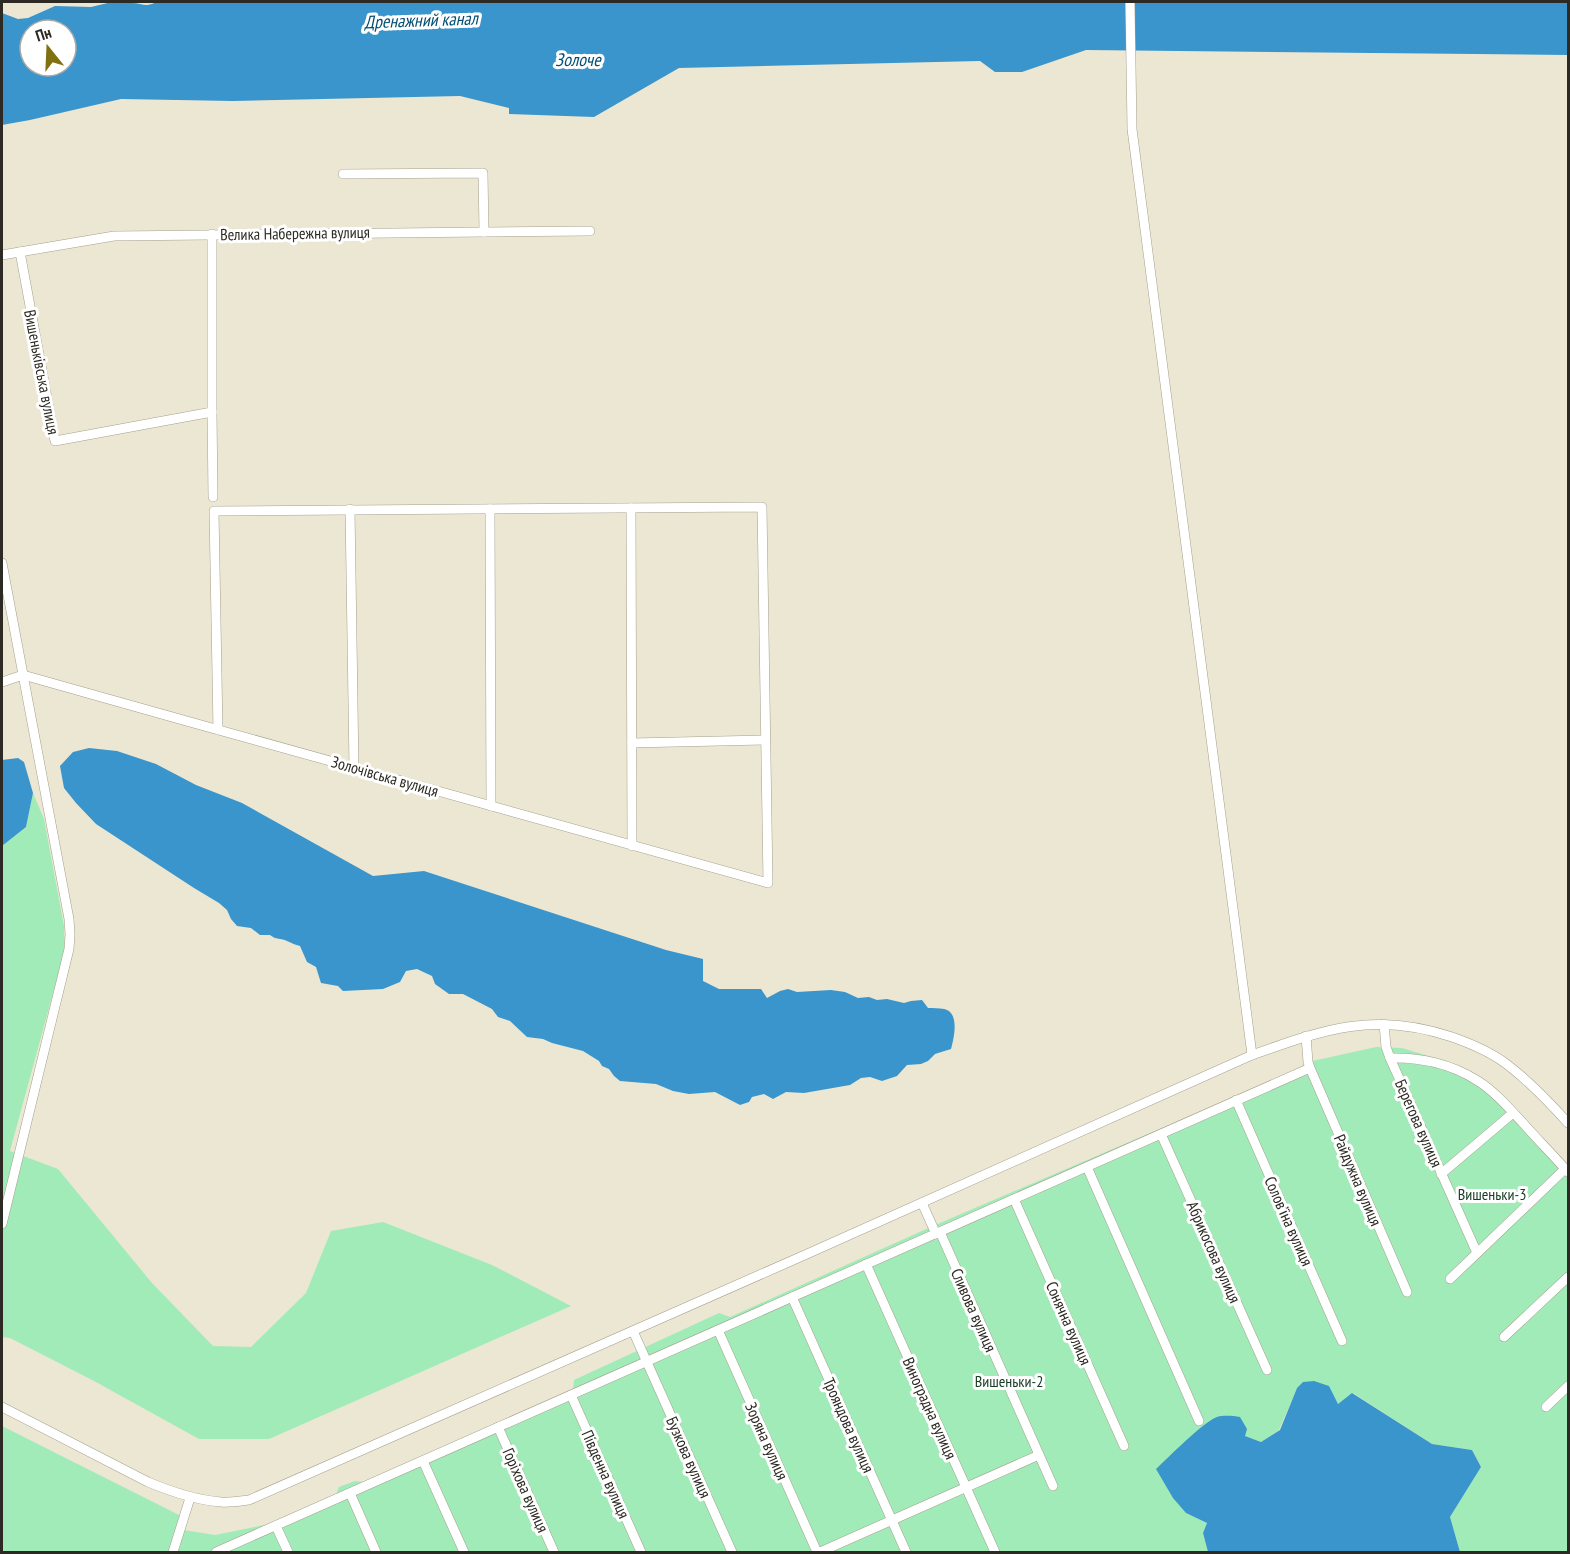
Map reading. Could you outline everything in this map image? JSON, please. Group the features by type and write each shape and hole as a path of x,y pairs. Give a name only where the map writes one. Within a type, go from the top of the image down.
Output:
{"street":[{"path":"1130,2 1132,129 1252,1055"},
{"path":"343,174 483,173 484,232"},
{"name":"Велика Набережна вулиця","path":"2,255 114,236 590,231"},
{"path":"212,234 213,498"},
{"name":"Вишеньківська вулиця","path":"20,252 55,441 212,412"},
{"path":"218,730 214,511 762,507 765,740 632,743"},
{"path":"631,508 632,846"},
{"path":"490,509 491,806"},
{"path":"350,510 354,768"},
{"path":"2,563 70,934 69,949 2,1224"},
{"path":"2,682 23,675"},
{"name":"Золочівська вулиця","path":"23,675 768,883 765,740"},
{"path":"2,1407 148,1482 190,1498 222,1502 249,1500 1252,1055 1306,1036 1345,1026 1384,1024 1432,1031 1474,1045 1508,1064 1538,1090 1569,1123"},
{"name":"Берегова вулиця","path":"1384,1024 1386,1047 1390,1058 1477,1253"},
{"name":"Райдужна вулиця","path":"1306,1036 1310,1068 1407,1292"},
{"path":"1390,1058 1424,1059 1447,1066 1478,1080 1513,1113 1567,1171 1450,1279"},
{"path":"216,1552 1310,1068"},
{"name":"Соловʼїна вулиця","path":"1236,1101 1342,1341"},
{"path":"1441,1174 1513,1113"},
{"name":"Абрикосова вулиця","path":"1161,1134 1267,1370"},
{"path":"1087,1167 1199,1420"},
{"name":"Сонячна вулиця","path":"1014,1199 1124,1446"},
{"name":"Сливова вулиця","path":"922,1203 938,1233 1053,1486"},
{"name":"Виноградна вулиця","path":"866,1264 994,1552"},
{"path":"1504,1337 1569,1277"},
{"name":"Трояндова вулиця","path":"792,1297 906,1552"},
{"name":"Зоряна вулиця","path":"718,1330 818,1552"},
{"name":"Бузкова вулиця","path":"633,1331 732,1552"},
{"path":"1546,1407 1569,1386"},
{"name":"Південна вулиця","path":"571,1395 641,1552"},
{"name":"Горіхова вулиця","path":"498,1427 554,1552"},
{"path":"818,1552 1039,1455"},
{"path":"423,1461 464,1552"},
{"path":"350,1493 376,1552"},
{"path":"173,1552 190,1498"},
{"path":"276,1526 288,1552"}],"green space":[{"path":"33,793 44,819 64,926 65,949 10,1151 58,1169 152,1283 213,1346 251,1347 306,1293 331,1231 383,1222 492,1265 571,1306 269,1439 199,1439 94,1381 10,1338 2,1337 2,846 26,827"},
{"name":"Вишеньки-2","path":"1376,1047 1402,1048 1445,1061 1479,1078 1568,1167 1568,1552 1460,1552 1450,1517 1481,1467 1472,1450 1432,1444 1353,1393 1338,1404 1334,1397 1297,1388 1279,1430 1261,1442 1244,1436 1186,1513 1207,1523 1203,1533 1208,1552 2,1552 2,1426 187,1519 184,1530 215,1535 269,1524 336,1494 339,1487 355,1481 363,1482 573,1389 574,1380 719,1313 730,1317 933,1226 1290,1073 1308,1062"}],"water":[{"name":"Золоче","path":"112,2 147,5 156,2 1568,2 1568,55 1086,50 1022,72 995,72 980,61 679,68 594,117 509,114 509,108 460,96 233,101 121,99 2,125 2,13 18,19 18,78 78,78 78,18 28,18 55,6 91,7"},
{"path":"89,748 117,751 156,764 196,785 242,803 373,876 424,871 666,950 703,959 703,981 719,989 761,989 767,998 788,989 797,992 831,990 845,992 858,998 869,997 904,1003 922,1000 928,1008 944,1009 952,1015 955,1026 951,1049 935,1054 921,1064 907,1065 897,1076 882,1081 870,1077 861,1078 850,1085 804,1093 786,1092 773,1099 764,1094 752,1097 749,1102 740,1105 715,1092 689,1094 656,1084 620,1081 609,1069 583,1051 543,1039 527,1037 510,1021 498,1017 492,1009 463,994 449,994 435,984 432,976 417,969 406,971 400,982 383,989 343,991 338,986 321,983 316,967 307,962 300,946 270,935 260,935 251,928 237,926 227,910 219,903 96,824 64,788 60,766 73,752"},
{"path":"18,758 24,762 33,793 26,827 2,846 2,760"},
{"path":"1314,1381 1329,1386 1338,1404 1352,1393 1432,1444 1472,1450 1481,1467 1450,1517 1460,1552 1208,1552 1203,1533 1207,1523 1186,1513 1173,1498 1156,1469 1195,1433 1217,1417 1240,1417 1247,1429 1245,1436 1261,1442 1280,1430 1297,1388 1303,1382"}],"water label":[{"name":"Дренажний канал","path":"421,20"}],"park label":[{"name":"Вишеньки-3","path":"1492,1194"}]}
